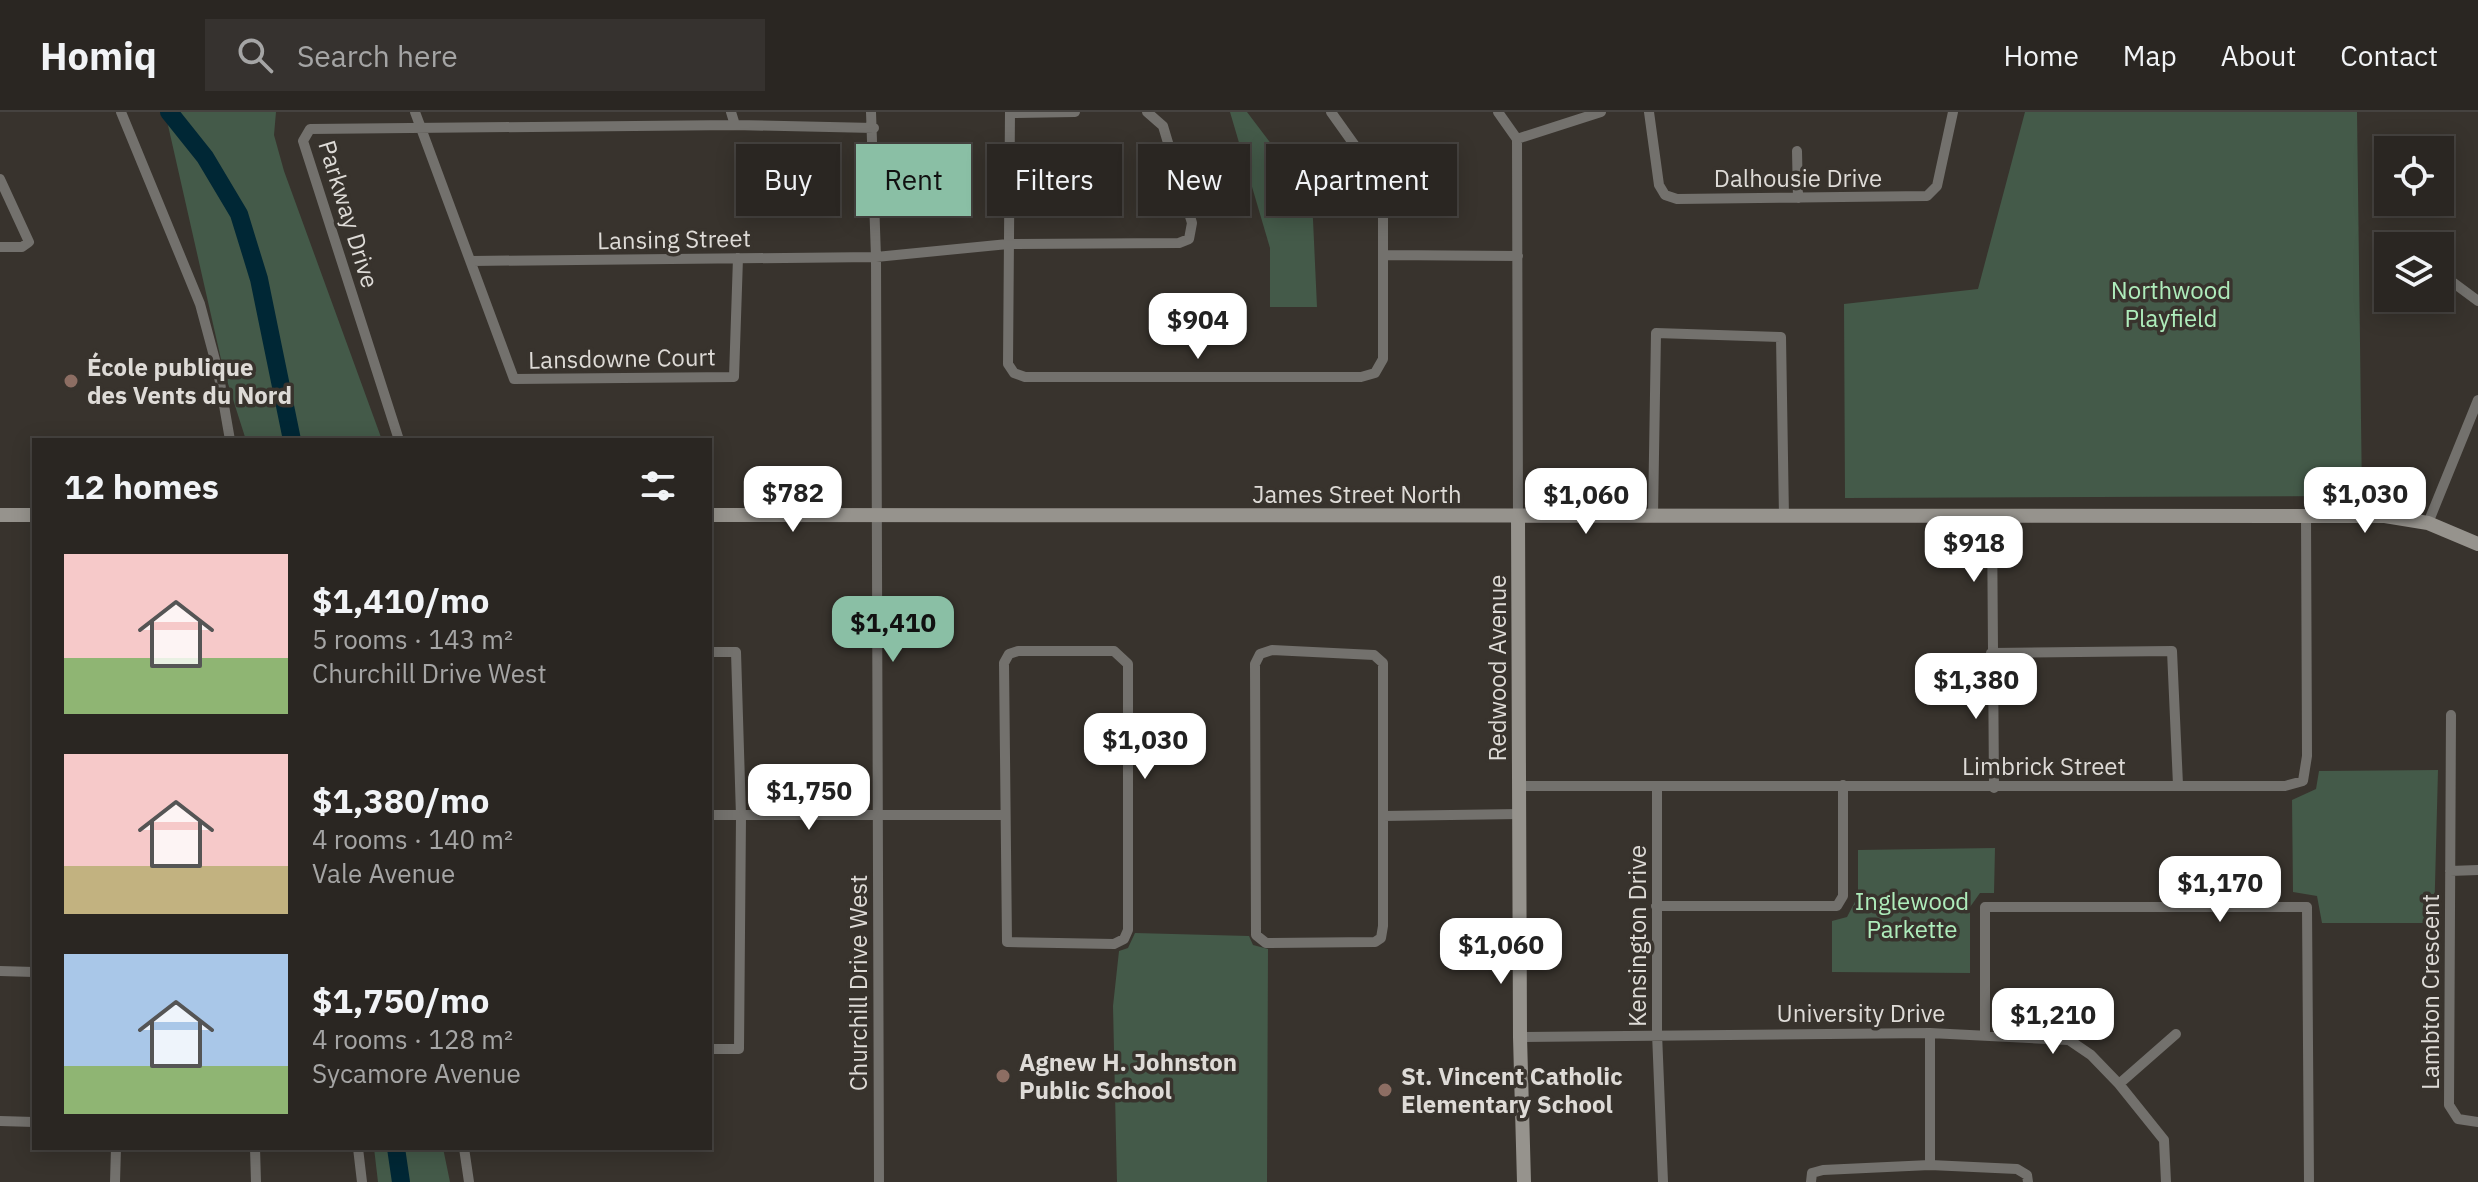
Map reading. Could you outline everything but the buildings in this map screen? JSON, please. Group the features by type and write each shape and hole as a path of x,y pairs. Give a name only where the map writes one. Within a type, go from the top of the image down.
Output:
{"street":[{"path":"121,112 200,304 218,371 230,438"},
{"name":"Lansdowne Court","path":"415,112 514,379 734,377 738,258"},
{"path":"731,112 735,125"},
{"name":"Churchill Drive West","path":"871,112 874,128 876,257 879,1182"},
{"path":"1075,112 1010,113 1008,364 1014,373 1025,377 1371,376 1383,359 1383,197 1378,178 1331,112"},
{"name":"Lansing Street","path":"472,261 876,257 1008,244 1173,243 1189,239 1192,223 1163,126 1147,112"},
{"path":"1498,112 1517,139 1601,112"},
{"name":"Dalhousie Drive","path":"1649,112 1659,185 1665,195 1677,199 1931,194 1937,186 1953,112"},
{"name":"Parkway Drive","path":"398,438 303,141 310,129 735,125 874,128"},
{"name":"Redwood Avenue","path":"1517,139 1520,1037 1524,1182"},
{"path":"1797,151 1798,198"},
{"path":"0,179 29,242 22,247 0,247"},
{"path":"1385,255 1518,256"},
{"path":"2454,283 2478,301"},
{"path":"1653,516 1656,333 1781,337 1784,517"},
{"path":"2428,523 2478,400"},
{"path":"0,515 32,515"},
{"name":"James Street North","path":"712,515 2385,516 2428,523 2478,544"},
{"path":"1992,515 1994,788"},
{"name":"Limbrick Street","path":"1519,786 1994,788 2285,786 2303,781 2307,756 2306,516"},
{"path":"1272,650 1380,657 1383,663 1383,816 1381,938 1375,942 1260,941 1255,912 1255,664 1260,654 1272,650"},
{"path":"1018,651 1114,651 1123,656 1128,664 1128,930 1124,939 1114,944 1007,942 1004,815 1004,663 1009,654 1018,651"},
{"path":"1991,653 2172,651 2178,785"},
{"path":"712,652 736,652 741,816 739,1049 712,1049"},
{"path":"2450,871 2451,715"},
{"path":"1656,906 1837,906 1843,896 1843,785"},
{"name":"Kensington Drive","path":"1657,786 1657,1033 1663,1182"},
{"path":"1383,816 1519,814"},
{"path":"712,815 1004,815"},
{"name":"Lambton Crescent","path":"2478,870 2450,871 2449,1105 2458,1119 2478,1122"},
{"path":"1985,1034 1985,907 2307,907 2309,1182"},
{"path":"0,971 32,972"},
{"name":"University Drive","path":"1520,1037 1657,1033 1930,1033 2069,1040 2091,1055 2119,1084 2164,1140 2166,1182"},
{"path":"1930,1033 1930,1165"},
{"path":"2119,1084 2176,1034"},
{"path":"0,1121 32,1122"},
{"path":"115,1182 116,1150"},
{"path":"255,1150 256,1182"},
{"path":"358,1150 362,1182"},
{"path":"464,1150 469,1182"},
{"path":"1811,1182 1812,1173 1823,1170 1930,1165 2017,1169 2027,1175 2028,1182"}],"green space":[{"path":"165,112 276,112 274,135 284,171 381,438 246,438 223,368"},
{"path":"1230,112 1247,112 1271,144 1266,144 1266,216 1313,216 1317,307 1270,307 1270,248 1250,180 1250,144 1239,144"},
{"name":"Northwood Playfield","path":"2025,112 2357,112 2362,496 1845,498 1844,304 1978,289"},
{"path":"2438,770 2434,923 2322,923 2317,896 2293,892 2292,800 2316,789 2319,771"},
{"name":"Inglewood Parkette","path":"1995,848 1994,893 1980,893 1970,907 1970,973 1832,972 1832,921 1847,917 1858,896 1858,850"},
{"path":"1135,933 1249,936 1253,945 1268,949 1267,1182 1117,1182 1113,1006 1119,951 1128,948"},
{"path":"374,1150 443,1150 450,1182 378,1182"}],"waterway":[{"path":"169,112 205,157 239,214 259,279 292,438"},
{"path":"396,1150 401,1182"}],"place":[{"name":"École publique des Vents du Nord","path":"71,381"},
{"name":"Agnew H. Johnston Public School","path":"1003,1076"},
{"name":"St. Vincent Catholic Elementary School","path":"1385,1090"}]}
